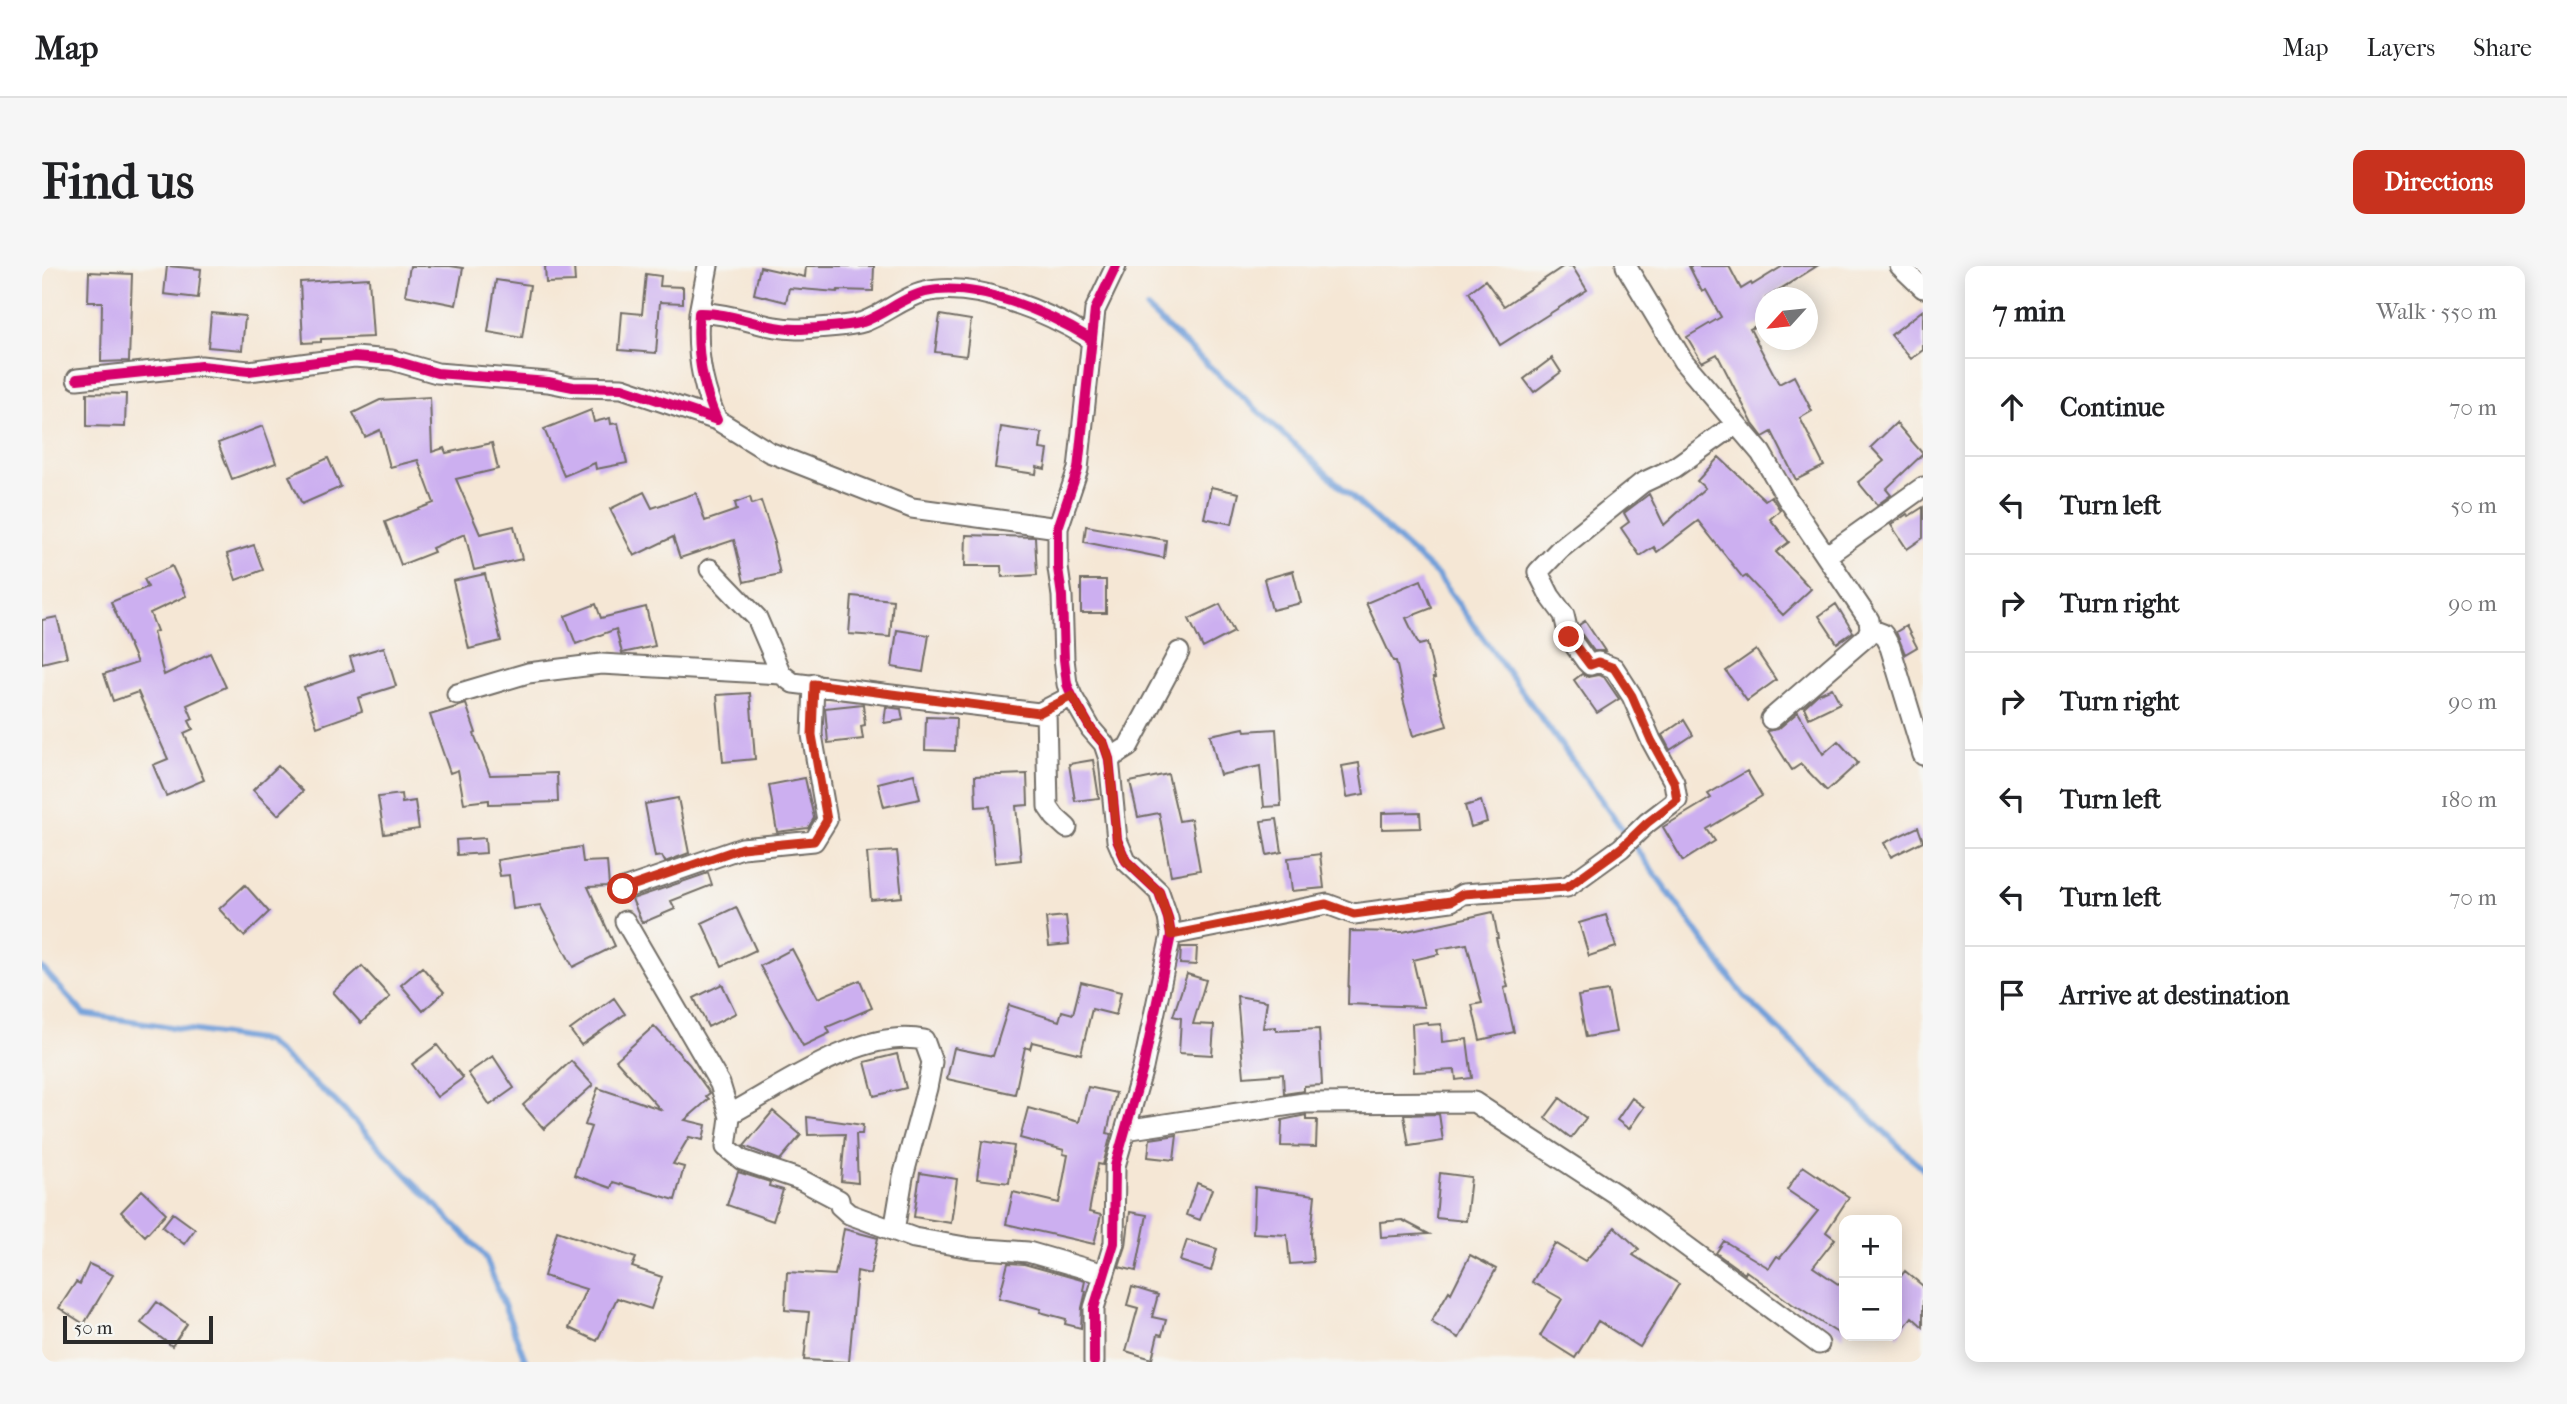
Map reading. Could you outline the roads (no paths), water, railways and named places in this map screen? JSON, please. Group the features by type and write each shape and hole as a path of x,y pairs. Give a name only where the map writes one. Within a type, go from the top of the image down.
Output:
{"street":[{"path":"708,266 699,313 698,361 710,405 718,419"},
{"path":"1094,1362 1094,1308 1114,1243 1115,1166 1143,1068 1171,935 1159,892 1126,861 1117,840 1109,759 1104,744 1091,729 1067,684 1058,568 1058,528 1078,469 1094,310 1116,266"},
{"path":"1626,266 1683,361 1761,453 1787,498 1869,620 1870,629 1867,636 1771,719"},
{"path":"1900,266 1923,288"},
{"path":"699,313 715,312 796,329 862,322 922,292 950,288 1006,300 1069,325 1091,339"},
{"path":"77,379 201,366 249,371 354,357 393,360 436,373 548,382 573,387 622,388 718,419 769,452 912,508 1058,528"},
{"path":"1171,935 1326,904 1354,914 1451,901 1463,894 1567,887 1621,848 1677,800 1674,782 1651,740 1632,696 1614,668 1598,662 1590,665 1587,662 1569,637 1564,615 1550,596 1538,572 1560,549 1642,483 1674,468 1735,424"},
{"path":"1826,556 1923,487"},
{"path":"710,569 757,618 781,674 793,683 1039,713 1072,696"},
{"path":"1870,629 1883,634 1891,647 1923,755"},
{"path":"1109,759 1128,747 1179,652"},
{"path":"457,694 528,673 601,664 781,674"},
{"path":"623,889 742,848 814,841 827,820 812,735 814,684"},
{"path":"1046,710 1048,807 1067,828"},
{"path":"625,921 720,1084 730,1114 726,1147 742,1160 801,1180 839,1200 840,1206 849,1214 914,1238 971,1248 1028,1252 1104,1274"},
{"path":"730,1114 818,1063 881,1040 907,1037 924,1040 932,1062 928,1088 903,1177 894,1231"},
{"path":"1125,1130 1304,1103 1474,1102 1617,1195 1819,1344"}],"waterway":[{"path":"1147,309 1438,576 1743,995 1923,1169"},
{"path":"42,968 84,1014 265,1041 335,1101 485,1256 526,1362"}]}
